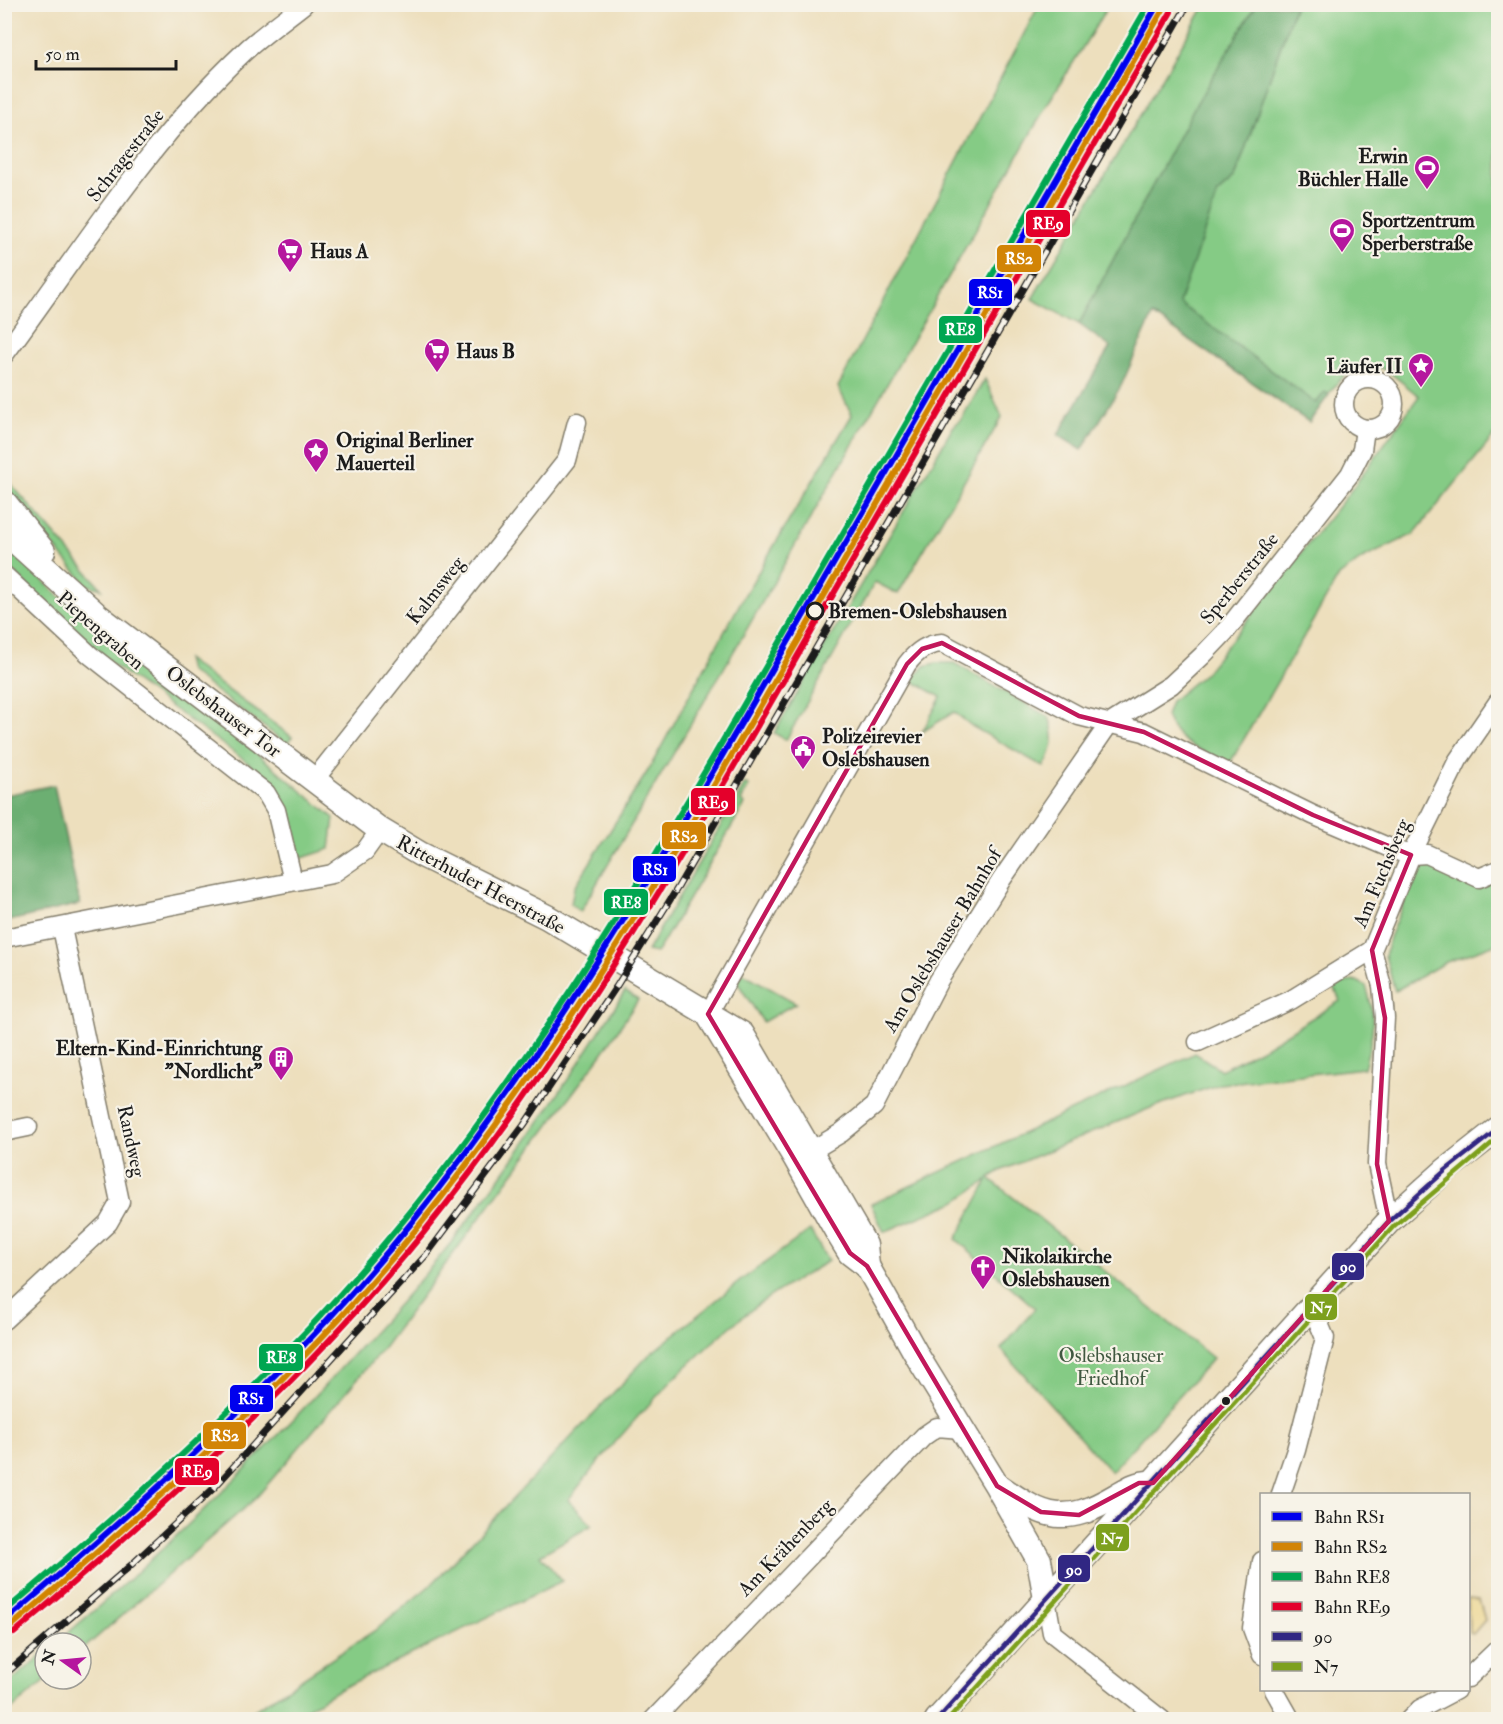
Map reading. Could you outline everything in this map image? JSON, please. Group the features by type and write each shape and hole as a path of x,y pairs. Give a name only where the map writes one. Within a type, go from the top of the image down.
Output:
{"main road":[{"name":"Oslebshauser Tor","path":"4,502 71,589"},
{"name":"Oslebshauser Tor","path":"4,531 71,589 98,616 380,830"},
{"name":"Ritterhuder Heerstraße","path":"380,830 420,854 547,916 708,1014 865,1245 867,1266 1039,1560 1046,1599"},
{"path":"937,1719 1153,1484 1389,1221 1446,1170 1498,1129"},
{"path":"997,1486 1041,1512 1079,1515 1139,1483 1153,1484"}],"street":[{"name":"Schragestraße","path":"4,355 176,125 240,56 304,4"},
{"name":"Kalmsweg","path":"315,779 567,460 577,422"},
{"name":"Sperberstraße","path":"1109,724 1171,685 1225,632 1350,474 1362,450 1365,429"},
{"name":"Piepengraben","path":"4,575 90,655 266,793 276,810 293,882"},
{"path":"708,1014 914,655 933,644 942,643 1079,716 1144,732 1313,815 1411,855 1427,854 1479,878 1498,870"},
{"name":"Am Fuchsberg","path":"1389,1221 1377,1164 1385,1018 1382,986 1372,950 1411,855 1458,760 1498,702"},
{"name":"Am Oslebshauser Bahnhof","path":"804,1155 841,1133 874,1106 939,980 1002,879 1109,724"},
{"name":"Ritterhuder Heerstraße","path":"4,939 332,874 365,851 380,830"},
{"name":"Randweg","path":"4,1320 108,1222 120,1202 120,1191 62,928"},
{"path":"1198,1042 1291,1000 1372,950"},
{"path":"4,1132 28,1127"},
{"path":"1281,1493 1296,1450 1325,1338 1312,1306"},
{"name":"Am Krähenberg","path":"653,1719 924,1436 937,1427 961,1429"},
{"path":"1260,1574 1252,1628 1260,1650"},
{"path":"1046,1599 1052,1633 1159,1719"},
{"path":"1470,1676 1498,1649"},
{"path":"1275,1691 1291,1719"},
{"path":"1409,1719 1420,1709 1452,1691"}],"highlighted area":[{"path":"942,643 1079,716 1144,732 1313,815 1411,855 1372,950 1385,1018 1377,1164 1389,1221 1153,1483 1139,1483 1079,1515 1041,1512 997,1486 867,1266 850,1253 708,1014 907,664 922,649"}],"green space":[{"path":"1039,5 1109,5 1047,105 747,629 580,912 571,904 574,888 649,769 744,596 852,415 838,387"},
{"path":"1205,5 1256,5 1195,106 1079,324 1032,299"},
{"path":"1256,5 1295,5 1235,178 1218,193 1179,303 1316,403 1325,392 1329,395 1309,422 1153,315 1121,386 1082,450 1058,435 1110,347 1079,324 1195,106"},
{"name":"Sportzentrum Sperberstraße","path":"1295,5 1498,5 1498,431 1414,534 1362,559 1339,576 1230,763 1201,751 1177,734 1166,716 1171,701 1205,673 1349,493 1419,396 1381,368 1369,365 1358,367 1348,373 1330,392 1309,422 1153,315 1218,193 1235,178"},
{"path":"985,379 1002,417 898,594 875,582 786,740 774,733 953,427 962,418"},
{"path":"4,476 102,589 87,585 5,489"},
{"path":"4,543 85,621 148,676 216,719 334,818 330,849 299,859 268,784 251,765 105,659 5,563"},
{"path":"186,659 292,737 287,744 189,671"},
{"path":"936,663 954,663 1049,717 1053,731 1053,743 1044,767 973,727 954,712 922,732 941,697 911,680 925,666"},
{"path":"745,784 749,786 741,801 745,804 659,949 656,953 647,951"},
{"path":"54,785 80,904 5,922 5,795"},
{"path":"1422,862 1479,886 1498,876 1498,943 1444,963 1395,991 1385,956 1389,937"},
{"path":"743,973 796,1003 763,1022 737,982"},
{"name":"Oslebshauser Friedhof","path":"1357,981 1366,986 1373,1018 1364,1068 1220,1084 1153,1107 1000,1171 989,1178 1213,1358 1111,1472 1001,1349 1035,1308 956,1239 988,1180 955,1202 884,1232 871,1204 1195,1053 1221,1070 1263,1048 1340,1001 1334,987 1345,982"},
{"path":"625,991 638,1000 604,1051 381,1351 256,1498 93,1641 93,1631 70,1631 171,1541 315,1396 418,1282 457,1235 565,1084"},
{"path":"810,1230 828,1261 755,1307 704,1350 632,1423 568,1500 592,1525 540,1555 562,1581 336,1691 290,1719 241,1719 377,1629 433,1583 649,1355 740,1281"},
{"path":"33,1663 34,1691 5,1715 5,1686"}],"sand":[{"path":"1470,1599 1479,1600 1485,1620 1473,1634 1470,1633"}],"railway":[{"path":"4,1675 130,1566 213,1489 427,1254 524,1125 616,987 678,887 1188,4"}],"rail line":[{"name":"RE8","path":"4,1612 162,1473 263,1377 358,1274 403,1221 459,1150 511,1078 611,928 704,774 1149,4"},
{"name":"RS1","path":"4,1622 166,1480 269,1381 319,1329 413,1221 521,1076 668,848 1158,4"},
{"name":"RS2","path":"9,1628 171,1486 274,1387 324,1335 418,1227 525,1084 624,934 716,782 1164,8"},
{"name":"RE9","path":"14,1633 176,1491 280,1392 378,1287 424,1232 531,1089 630,939 722,786 1171,12"}],"transit line":[{"name":"90","path":"937,1720 1389,1221 1446,1170 1498,1129"},
{"name":"N7","path":"948,1720 1394,1226 1498,1138"}],"place":[{"name":"Erwin Büchler Halle","path":"1427,191"},
{"name":"Sportzentrum Sperberstraße","path":"1342,254"},
{"name":"Haus A","path":"290,274"},
{"name":"Haus B","path":"437,374"},
{"name":"Läufer II","path":"1421,389"},
{"name":"Original Berliner Mauerteil","path":"316,474"},
{"name":"Bremen-Oslebshausen","path":"815,611"},
{"name":"Polizeirevier Oslebshausen","path":"803,771"},
{"name":"Eltern-Kind-Einrichtung \"Nordlicht\"","path":"281,1082"},
{"name":"Nikolaikirche Oslebshausen","path":"983,1291"}]}
